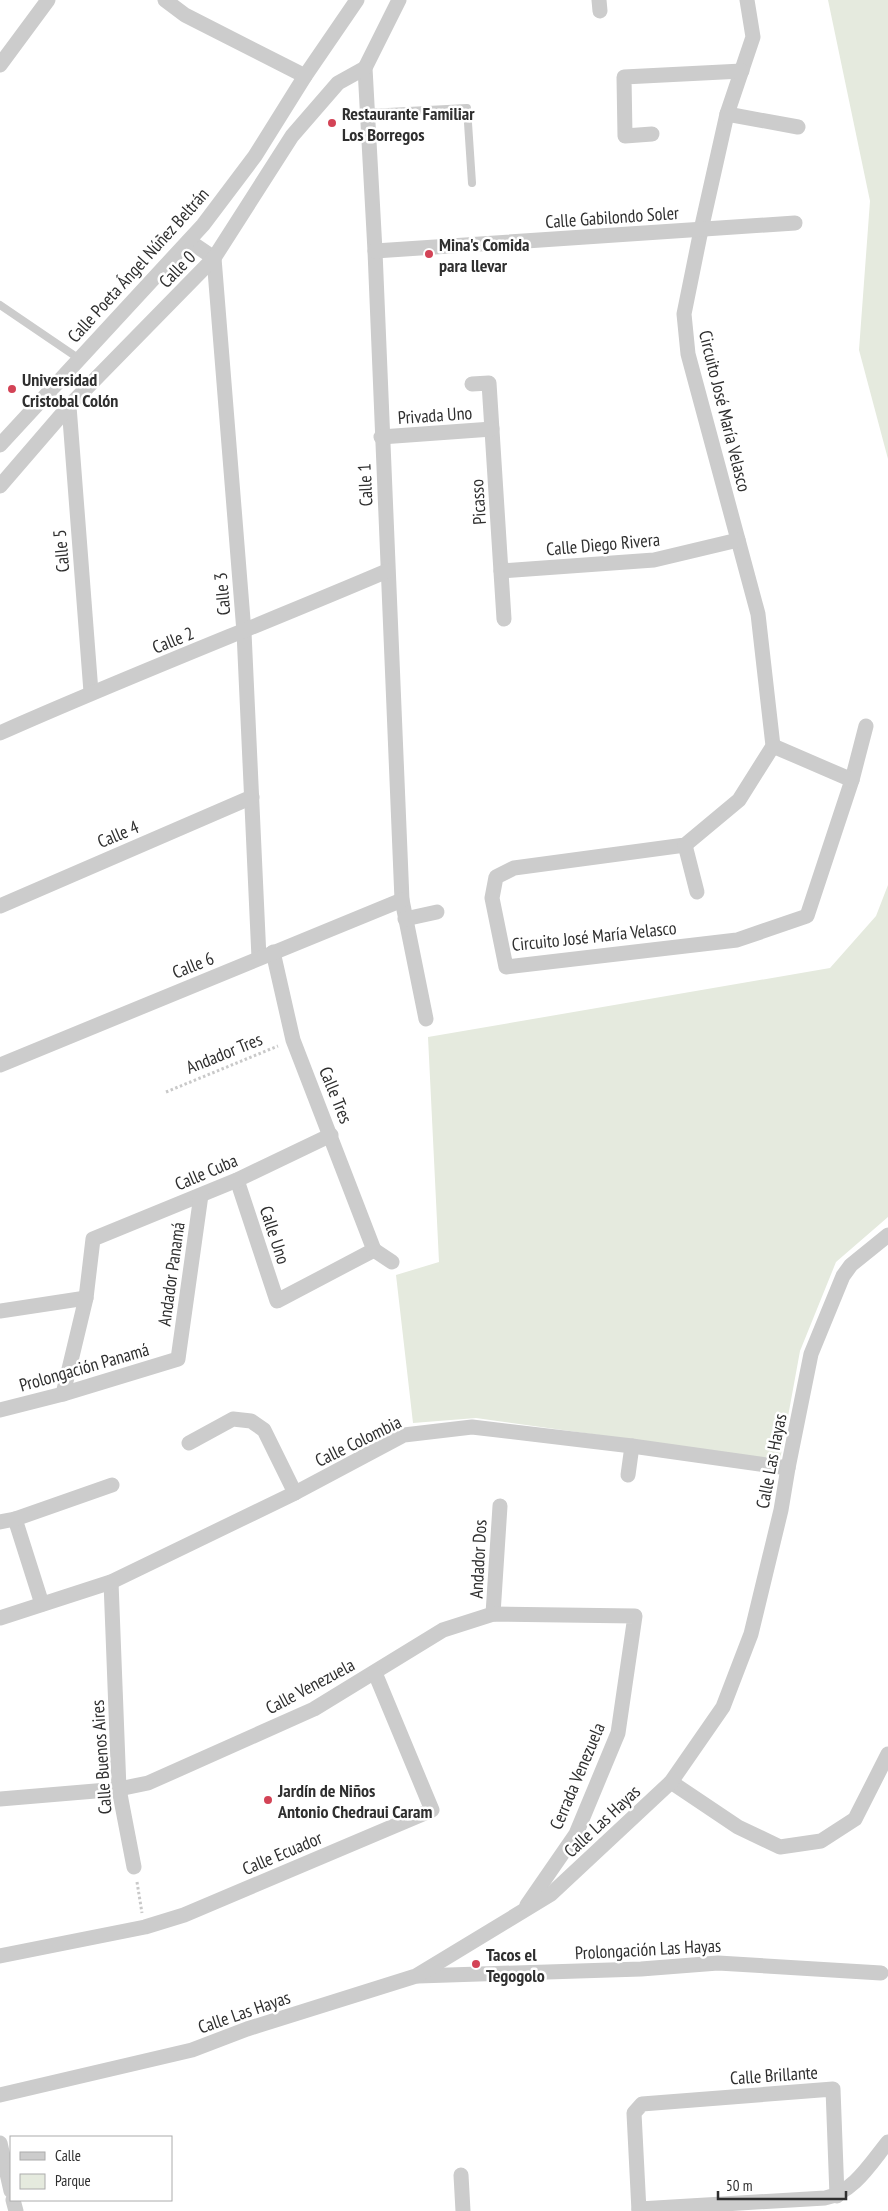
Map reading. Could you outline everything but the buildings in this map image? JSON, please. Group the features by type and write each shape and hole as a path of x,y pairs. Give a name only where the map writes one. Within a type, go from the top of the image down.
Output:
{"street":[{"path":"0,65 48,0"},
{"path":"165,0 185,15 305,76"},
{"name":"Calle Poeta Ángel Núñez Beltrán","path":"0,445 78,358 189,241 255,156 305,76 357,0"},
{"path":"365,68 399,0"},
{"name":"Circuito José María Velasco","path":"747,0 753,37 727,114 684,314 688,354 758,614 773,746"},
{"name":"Calle 1","path":"365,68 375,251 381,438 402,900 426,1019"},
{"name":"Calle 0","path":"0,486 69,406 214,258 292,136 338,83 365,68"},
{"path":"652,134 625,136 624,76 742,71"},
{"path":"727,114 798,127"},
{"name":"Calle Gabilondo Soler","path":"375,251 795,223"},
{"path":"189,241 214,258"},
{"name":"Calle 3","path":"214,258 244,632 252,797 266,955"},
{"name":"Picasso","path":"472,384 489,383 504,619"},
{"name":"Calle 5","path":"69,406 92,692"},
{"name":"Privada Uno","path":"381,438 492,429"},
{"name":"Calle Diego Rivera","path":"501,571 654,560 738,540"},
{"name":"Calle 2","path":"0,733 92,692 244,632 387,571"},
{"path":"697,892 685,845 739,800 773,746 852,780 866,726"},
{"name":"Circuito José María Velasco","path":"685,845 514,868 496,877 492,898 506,967 737,940 808,916 852,780"},
{"name":"Calle 4","path":"0,906 252,797"},
{"name":"Calle 6","path":"0,1065 402,900"},
{"path":"406,920 437,912"},
{"name":"Calle Tres","path":"266,955 293,1040 374,1250"},
{"name":"Calle Cuba","path":"86,1298 93,1239 237,1180 331,1135"},
{"name":"Calle Uno","path":"237,1180 277,1302 374,1250"},
{"name":"Andador Panamá","path":"178,1359 201,1195"},
{"name":"Calle Las Hayas","path":"0,2095 192,2050 247,2029 416,1976 525,1908 551,1894 671,1782 723,1707 751,1634 781,1510 811,1354 843,1276 851,1265 888,1235"},
{"path":"374,1250 392,1262"},
{"path":"0,1311 86,1298 63,1394"},
{"name":"Prolongación Panamá","path":"0,1410 63,1394 178,1359"},
{"path":"189,1443 233,1418 251,1421 264,1430 295,1493"},
{"name":"Calle Colombia","path":"0,1618 112,1582 295,1493 404,1435 472,1428 632,1446 788,1468"},
{"path":"628,1475 632,1446"},
{"path":"42,1604 7,1521 112,1485"},
{"name":"Andador Dos","path":"493,1614 500,1506"},
{"name":"Calle Buenos Aires","path":"112,1582 119,1789 134,1866"},
{"name":"Calle Venezuela","path":"0,1799 119,1789 148,1783 314,1709 443,1630 493,1614 635,1616"},
{"name":"Cerrada Venezuela","path":"525,1908 576,1834 618,1733 635,1616"},
{"name":"Calle Ecuador","path":"0,1956 145,1927 184,1915 432,1810 375,1673"},
{"path":"671,1782 738,1827 780,1848 821,1841 855,1819 888,1754"},
{"name":"Prolongación Las Hayas","path":"416,1976 641,1969 718,1963 881,1973"},
{"name":"Calle Brillante","path":"639,2210 634,2113 642,2104 833,2089 837,2196"},
{"path":"639,2210 837,2196 848,2189 888,2142"},
{"path":"0,2143 10,2187"},
{"path":"461,2175 463,2211"}],"lane":[{"path":"368,113 467,108 472,183"},
{"path":"0,305 78,358"}],"path":[{"name":"Andador Tres","path":"166,1092 293,1040"},
{"path":"134,1866 145,1927"}],"green space":[{"path":"828,0 888,0 888,459 859,350 870,201"},
{"path":"888,885 888,1217 836,1262 800,1351 780,1460 476,1418 413,1423 396,1275 439,1262 428,1037 830,968 876,916"}],"place":[{"name":"Restaurante Familiar Los Borregos","path":"332,123"},
{"name":"Mina's Comida para llevar","path":"429,254"},
{"name":"Universidad Cristobal Colón","path":"12,389"},
{"name":"Jardín de Niños Antonio Chedraui Caram","path":"268,1800"},
{"name":"Tacos el Tegogolo","path":"476,1964"}]}
